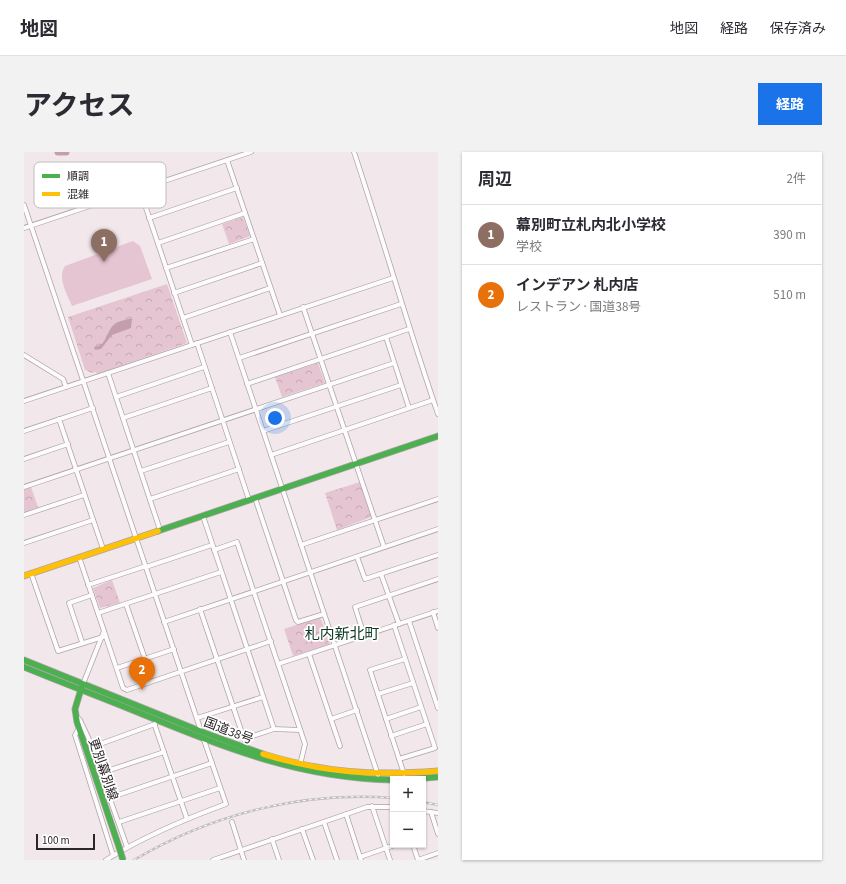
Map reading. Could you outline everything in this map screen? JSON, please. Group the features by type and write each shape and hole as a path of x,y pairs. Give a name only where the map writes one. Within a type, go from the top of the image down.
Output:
{"main road":[{"path":"24,576 438,436"},
{"name":"国道38号","path":"24,660 156,720 204,740 261,760 299,768 390,779"},
{"name":"国道38号","path":"24,667 82,687"},
{"name":"更別幕別線","path":"82,687 78,697 76,716 123,860"},
{"name":"国道38号","path":"156,720 201,732 299,768"},
{"name":"国道38号","path":"378,777 438,771"},
{"path":"426,778 438,777"}],"street":[{"path":"166,181 251,152"},
{"path":"354,152 388,254 392,278 438,414"},
{"path":"227,160 280,315"},
{"path":"149,218 236,188"},
{"path":"24,205 226,804 187,819 127,847 106,860"},
{"path":"24,228 86,208"},
{"path":"146,208 183,318 212,388 239,469 252,499 298,622 324,614"},
{"path":"158,243 245,213"},
{"path":"166,268 254,239"},
{"path":"174,293 262,263"},
{"path":"24,401 392,278"},
{"path":"183,318 270,288"},
{"path":"239,358 401,304"},
{"path":"303,307 384,548"},
{"path":"247,384 409,329"},
{"path":"230,332 357,710 378,777"},
{"path":"386,337 409,408"},
{"path":"24,355 63,379 66,387"},
{"path":"24,487 394,363"},
{"path":"116,397 204,367"},
{"path":"108,373 160,530"},
{"path":"263,432 402,385"},
{"path":"123,418 212,388"},
{"path":"271,455 433,400"},
{"path":"24,431 93,408"},
{"path":"59,419 103,549"},
{"path":"141,471 230,442"},
{"path":"24,459 68,444"},
{"path":"150,498 239,469"},
{"path":"24,515 84,495"},
{"path":"301,545 438,499"},
{"path":"203,516 274,729"},
{"path":"24,543 93,520"},
{"path":"164,622 438,530"},
{"path":"88,585 146,566 237,542 305,744 299,768"},
{"path":"357,557 365,579 438,555"},
{"path":"79,557 124,688 127,690 271,642"},
{"path":"98,613 221,572"},
{"path":"31,573 58,651 82,642 103,637"},
{"path":"381,574 389,596 413,683 435,748 399,759"},
{"path":"364,635 355,608 438,579"},
{"path":"82,642 69,603 92,595"},
{"path":"126,604 145,659"},
{"path":"200,610 244,739 274,729 300,730"},
{"path":"278,664 438,611"},
{"path":"433,612 438,628"},
{"path":"409,620 438,708"},
{"path":"82,687 103,637 104,631"},
{"path":"117,668 174,649"},
{"path":"309,654 340,746"},
{"path":"404,774 370,670 406,659"},
{"path":"378,694 413,683"},
{"path":"197,718 263,697"},
{"path":"386,719 421,707"},
{"path":"331,719 357,710"},
{"path":"76,716 80,720 92,747 127,847"},
{"path":"92,747 156,720 164,752 187,819"},
{"path":"391,736 427,724"},
{"path":"79,728 75,735 114,855"},
{"path":"101,773 164,752"},
{"path":"109,798 212,763"},
{"path":"119,822 220,788"},
{"path":"372,806 390,860"},
{"path":"213,860 372,806 390,807"},
{"path":"426,811 438,813"},
{"path":"431,812 438,834"},
{"path":"346,814 361,858 390,847"},
{"path":"232,822 244,860"},
{"path":"324,822 337,860"},
{"path":"302,829 313,860"},
{"path":"272,840 279,860"},
{"path":"414,848 418,860 438,853"}],"green space":[{"path":"243,217 250,236 229,244 222,224"},
{"path":"133,241 140,246 152,279 72,306 62,281 65,266"},
{"path":"167,284 187,343 97,374 96,372 92,373 85,370 68,317"},
{"path":"318,363 325,383 282,397 275,377"},
{"path":"360,482 371,517 337,530 325,493"},
{"path":"31,487 38,507 24,512 24,489"},
{"path":"112,580 120,603 100,608 93,588"},
{"path":"320,617 330,643 329,645 293,656 284,629"}],"shaded area":[{"path":"132,318 131,328 112,335 101,349 95,350 94,347 99,346 105,340 110,329 116,323"}],"waterway":[{"path":"58,152 66,152"}],"railway":[{"path":"134,860 195,830 226,818 259,809 292,802 325,798 390,798"},
{"path":"426,803 438,805"}],"traffic: fast":[{"path":"158,531 438,436"},
{"path":"24,660 205,733 263,754"},
{"path":"24,667 235,750 295,767 327,774 390,780"},
{"path":"82,686 75,709 77,722 119,847"},
{"path":"426,778 438,777"},
{"path":"119,847 123,860"}],"traffic: slow":[{"path":"24,576 158,531"},
{"path":"263,754 307,765 349,772 392,773 438,771"}],"place":[{"name":"幕別町立札内北小学校","path":"104,262"},
{"name":"インデアン 札内店","path":"142,690"}],"district":[{"name":"札内新北町","path":"342,634"}]}
